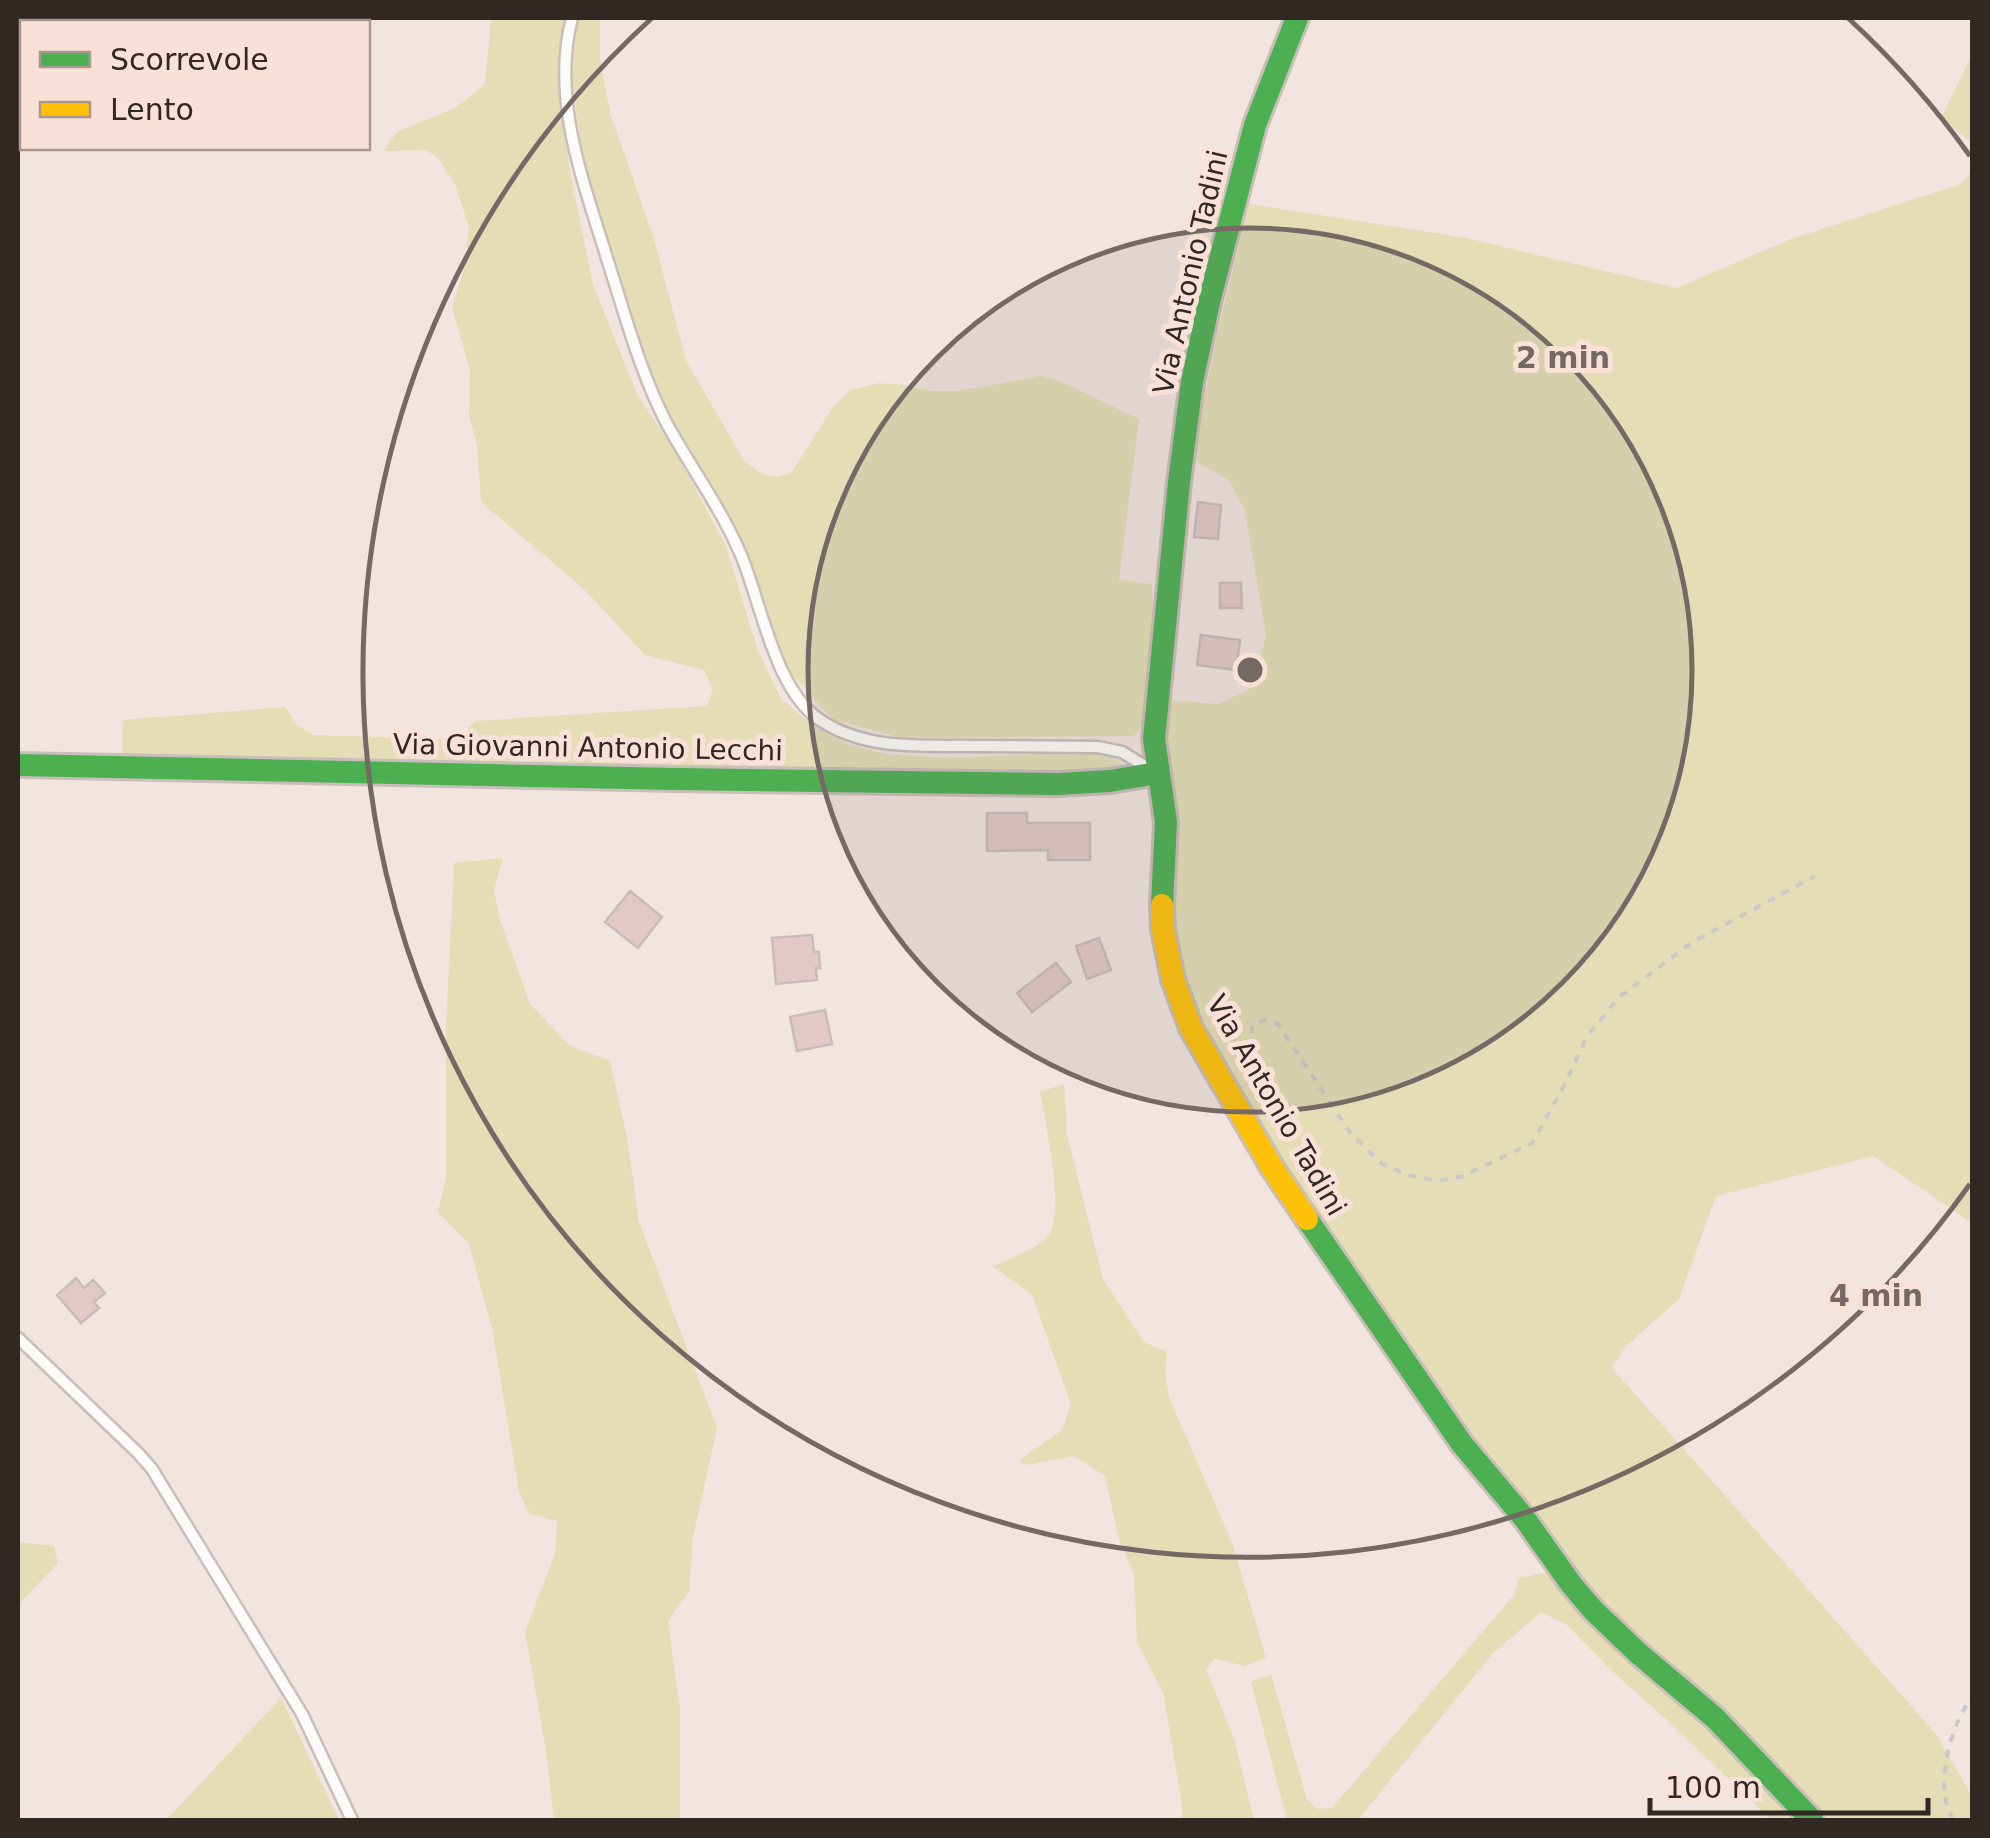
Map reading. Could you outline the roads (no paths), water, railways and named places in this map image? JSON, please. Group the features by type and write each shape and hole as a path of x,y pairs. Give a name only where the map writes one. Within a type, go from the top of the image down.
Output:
{"street":[{"name":"Via Antonio Tadini","path":"1297,18 1255,126 1208,302 1179,482 1154,732 1166,822 1163,930 1173,979 1197,1039 1272,1169 1442,1416 1583,1598 1638,1653 1715,1718 1812,1820"},
{"name":"Via Giovanni Antonio Lecchi","path":"18,765 1058,784 1158,773"}],"lane":[{"path":"572,18 565,68 574,149 642,372 668,425 722,513 742,557 776,655 800,702 821,722 869,742 1098,747 1122,752 1158,773"},
{"path":"18,1338 152,1469 302,1714 352,1820"}]}
